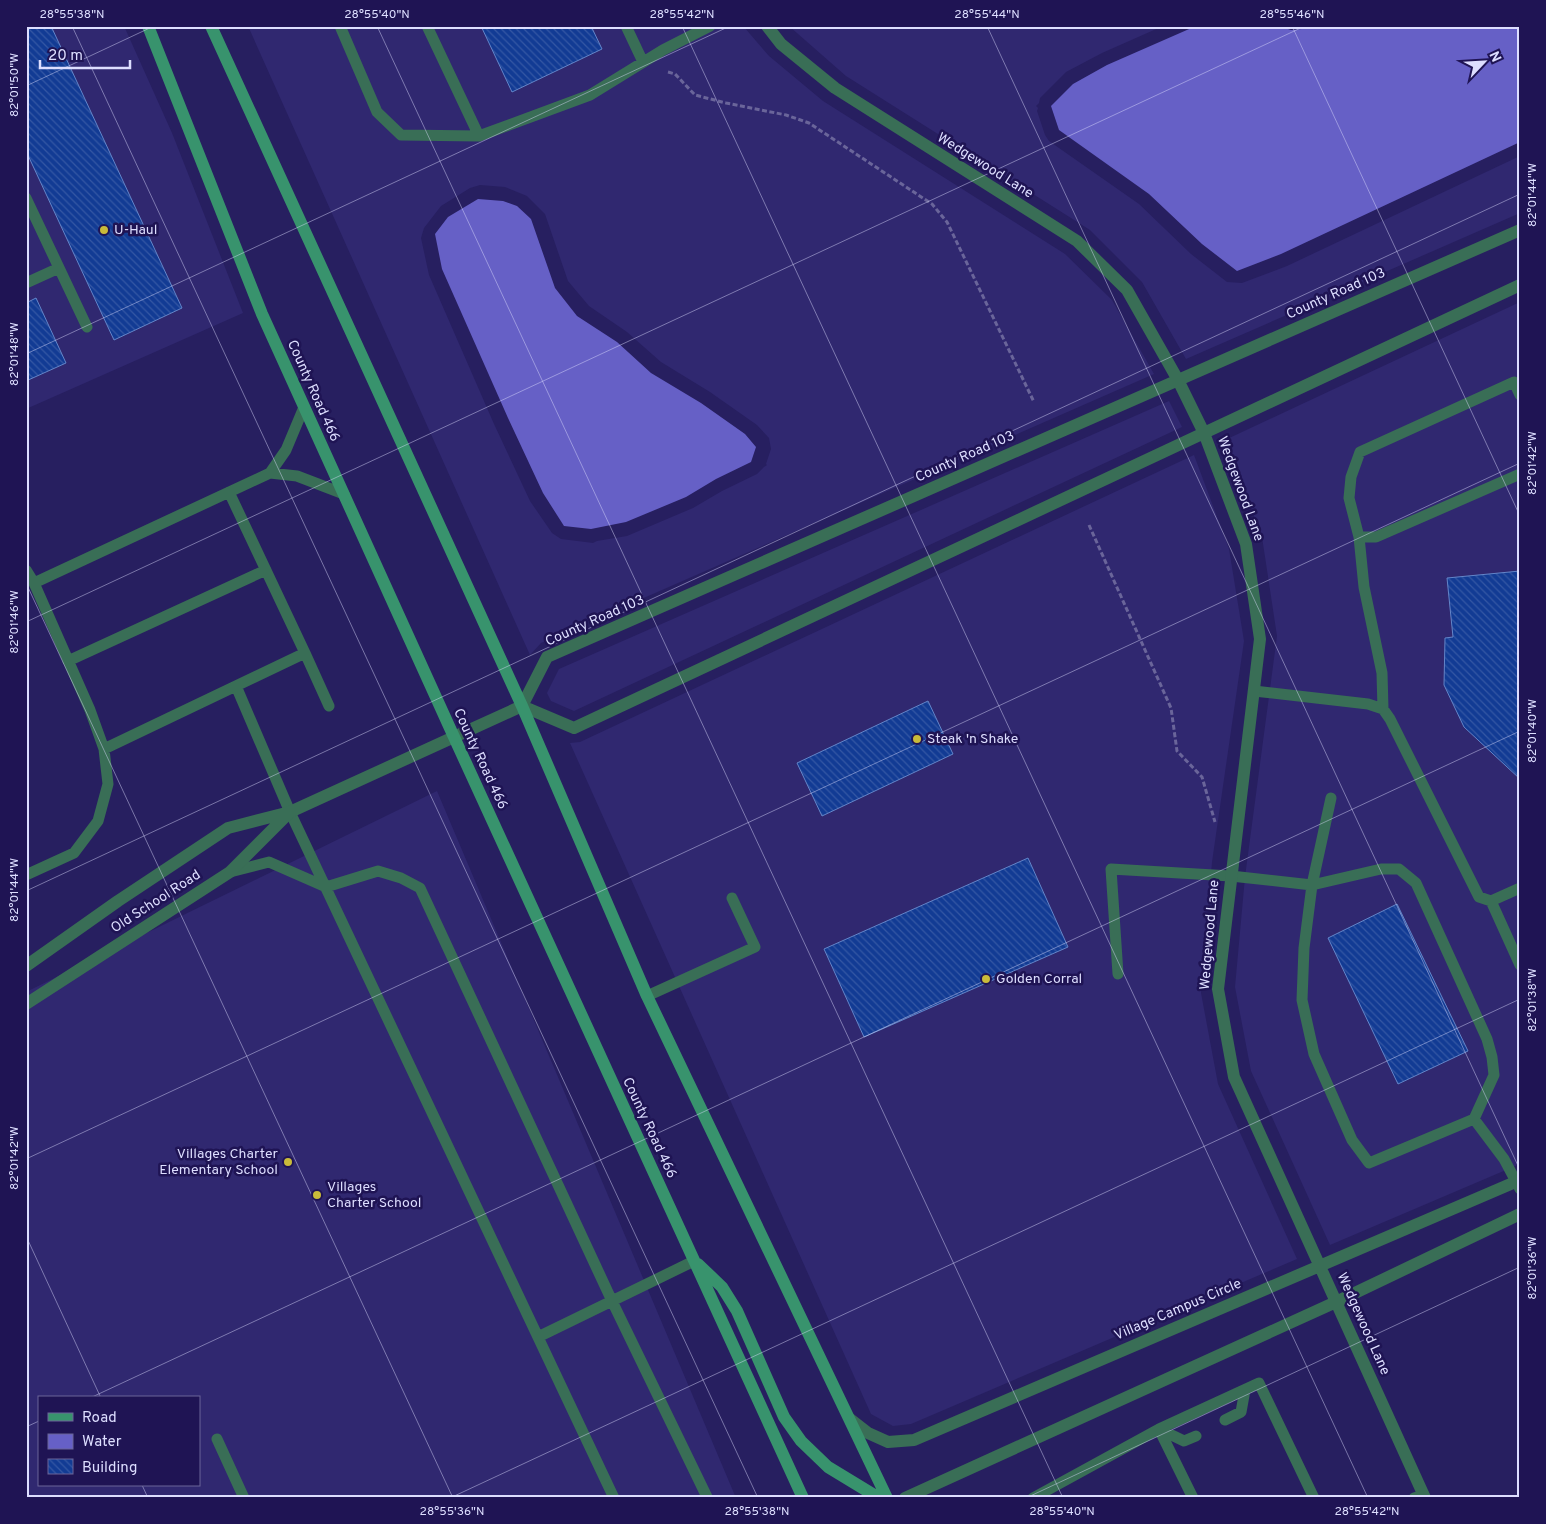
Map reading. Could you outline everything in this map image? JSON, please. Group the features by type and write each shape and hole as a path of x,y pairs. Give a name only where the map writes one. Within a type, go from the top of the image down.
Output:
{"main road":[{"name":"County Road 466","path":"148,26 262,314 803,1498"},
{"path":"211,26 522,706 646,996 887,1498"},
{"path":"694,1261 722,1286 737,1311 784,1417 801,1441 828,1467 879,1498"}],"street":[{"name":"Wedgewood Lane","path":"767,26 781,44 834,88 1077,241 1127,290 1178,380 1204,433 1246,544 1260,639 1218,989 1234,1077 1320,1266 1421,1497"},
{"name":"County Road 103","path":"522,706 547,658 1520,230"},
{"path":"522,706 574,728 1520,285"},
{"name":"Old School Road","path":"26,966 118,901 228,828 290,812 522,706"},
{"name":"Old School Road","path":"26,1004 230,872 290,812"},
{"name":"Village Campus Circle","path":"850,1419 868,1433 888,1442 914,1440 1320,1266 1519,1184"},
{"path":"905,1498 1336,1302 1520,1214"}],"lane":[{"path":"340,26 377,112 401,135 480,136 590,95 663,50 710,26"},
{"path":"427,26 480,136"},
{"path":"626,26 643,62"},
{"path":"26,198 87,327"},
{"path":"26,283 59,268"},
{"path":"1520,395 1514,382 1360,452 1351,477 1349,498 1359,537 1364,588 1382,673 1383,709 1390,719 1479,897 1490,901 1520,888"},
{"path":"34,583 270,473 286,450 304,407"},
{"path":"270,473 297,476 344,494"},
{"path":"1359,537 1376,537 1520,474"},
{"path":"229,492 329,706"},
{"path":"26,570 34,583 90,710 104,748 108,784 98,821 74,853 26,875"},
{"path":"68,661 266,570"},
{"path":"104,748 305,653"},
{"path":"236,686 290,812 614,1498"},
{"path":"1254,691 1368,704 1383,709"},
{"path":"1118,974 1112,870 1231,876 1312,885 1380,869 1399,869 1416,883 1487,1039 1494,1076 1474,1119 1369,1163 1352,1140 1314,1054 1302,1000 1304,948 1312,885 1331,798"},
{"path":"230,872 269,862 326,887 378,871 401,878 420,888 612,1301 707,1497"},
{"path":"646,996 755,947 732,898"},
{"path":"1490,901 1520,965"},
{"path":"1474,1119 1504,1159 1519,1184"},
{"path":"538,1337 694,1261"},
{"path":"1033,1498 1159,1429 1259,1383 1314,1498"},
{"path":"1226,1420 1241,1412 1245,1390"},
{"path":"1159,1429 1184,1441 1196,1436"},
{"path":"1159,1429 1193,1498"},
{"path":"217,1439 244,1498"}],"path":[{"path":"643,62 675,74 695,95 786,115 809,123 932,204 947,222 1034,402"},
{"path":"1089,525 1170,708 1177,751 1202,777 1218,831"}],"shaded area":[{"path":"26,26 124,26 172,133 243,313 26,409"},
{"path":"248,26 744,27 769,56 823,101 1065,254 1112,300 1154,374 541,643 530,655","holes":["480,185 505,187 527,196 545,214 568,281 589,306 627,332 661,362 710,392 757,425 769,438 771,449 767,465 757,474 693,508 627,536 593,543 561,539 552,533 530,501 494,424 429,275 421,238 424,228 441,206 470,188"]},
{"path":"789,26 1163,26 1102,53 1066,72 1040,98 1036,106 1038,108 1037,111 1049,141 1139,204 1191,254 1227,282 1242,283 1287,266 1520,156 1520,213 1186,359 1142,282 1090,230 846,76"},
{"path":"1520,302 1520,1164 1330,1245 1251,1071 1235,987 1245,877 1277,636 1262,537 1225,440"},
{"path":"1169,401 1182,427 574,711 551,701 547,693 559,669"},
{"path":"1194,455 1229,549 1244,641 1212,862 1201,993 1218,1084 1297,1259 911,1424 893,1426 871,1414 570,743 580,742"},
{"name":"Villages Charter School","path":"437,791 736,1498 26,1498 26,992"}],"water":[{"path":"1196,26 1279,26 1291,30 1333,26 1520,26 1520,142 1281,254 1237,271 1202,244 1149,194 1059,130 1051,106 1073,84 1107,65"},
{"path":"478,199 503,201 517,206 531,219 555,288 577,316 617,342 651,373 701,403 745,434 756,447 751,462 716,479 686,497 626,522 591,529 564,526 543,493 442,269 435,234 448,217"}],"building":[{"name":"U-Haul","path":"26,26 51,26 182,308 114,340 26,151"},
{"path":"481,26 591,26 602,49 512,92"},
{"path":"36,298 66,363 26,381 26,303"},
{"path":"1520,571 1520,779 1464,727 1444,685 1445,638 1453,637 1447,578"},
{"path":"928,701 953,754 822,816 797,763"},
{"path":"1028,858 1068,947 864,1037 824,949"},
{"path":"1397,904 1468,1051 1398,1084 1328,938"}],"place":[{"name":"U-Haul","path":"104,230"},
{"name":"Steak 'n Shake","path":"917,739"},
{"name":"Golden Corral","path":"986,979"},
{"name":"Villages Charter Elementary School","path":"288,1162"},
{"name":"Villages Charter School","path":"317,1195"}]}
